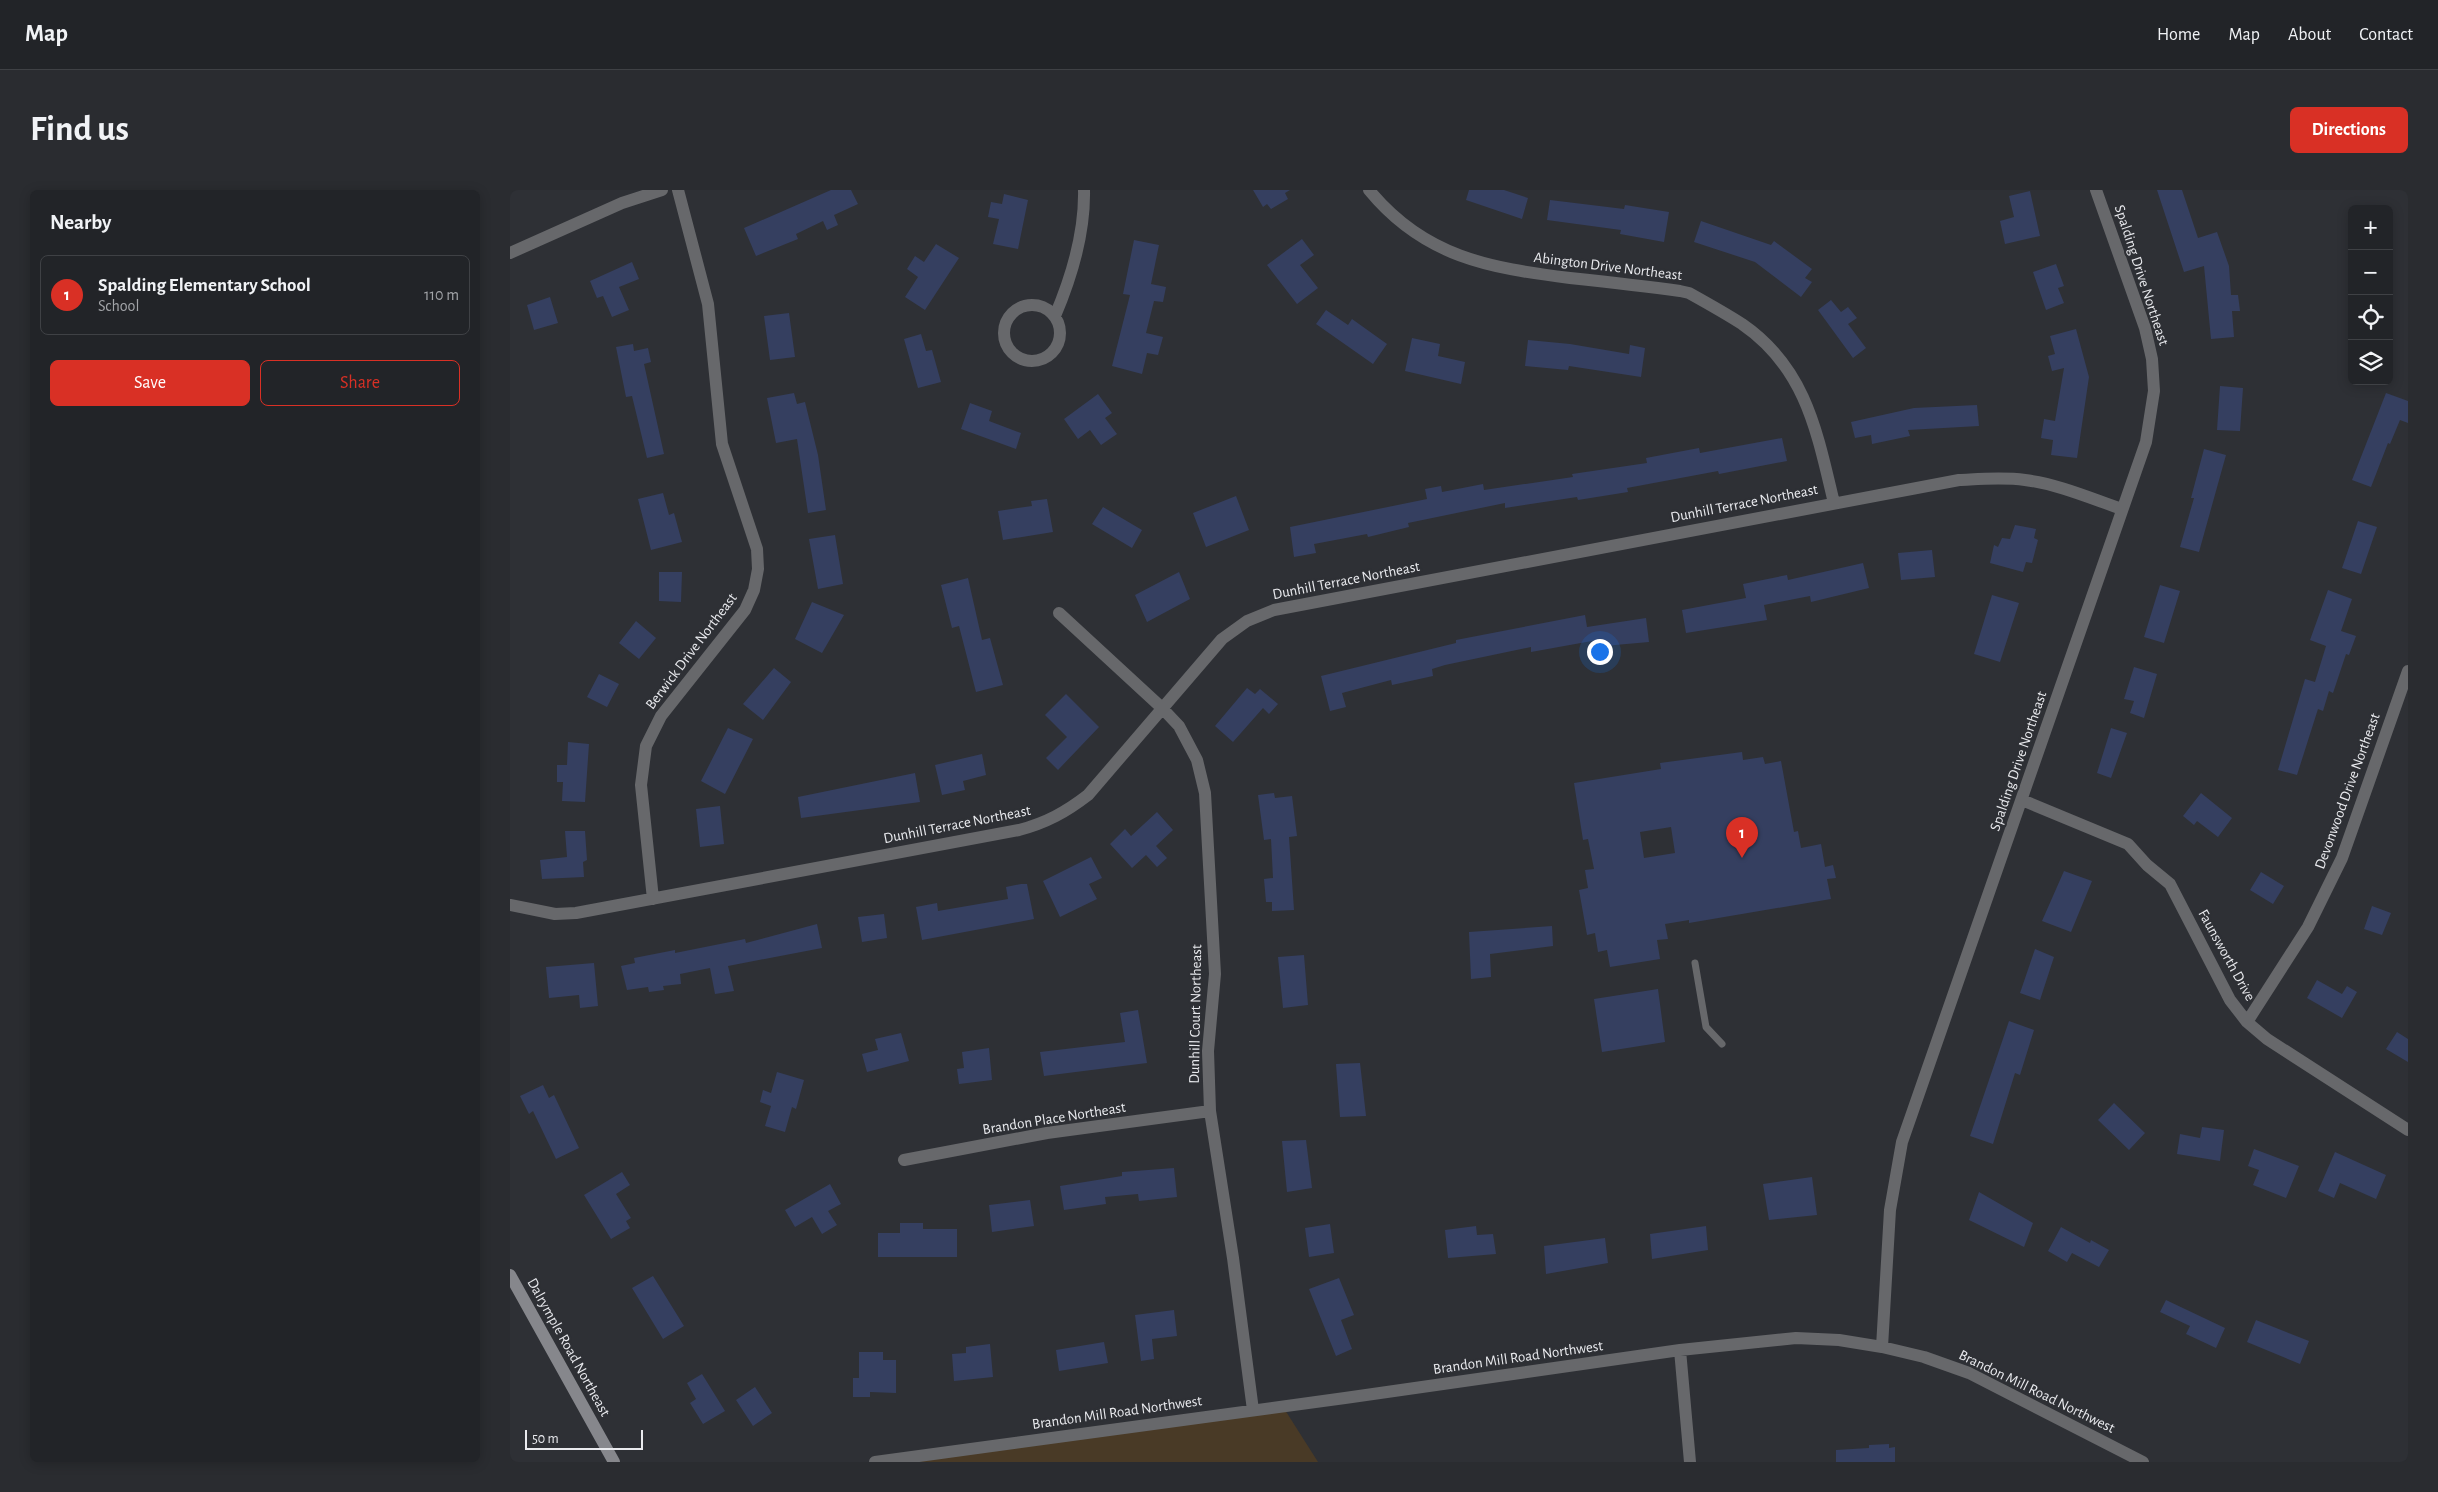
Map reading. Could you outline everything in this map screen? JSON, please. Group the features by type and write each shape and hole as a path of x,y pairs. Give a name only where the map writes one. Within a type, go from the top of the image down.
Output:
{"street":[{"path":"510,253 622,203 662,190"},
{"name":"Berwick Drive Northeast","path":"654,899 641,785 646,746 661,716 745,610 754,590 758,569 757,550 722,444 708,304 678,190"},
{"path":"1055,316 1040,306 1021,307 1013,313 1005,329 1008,347 1022,359 1031,361 1047,357 1058,345 1060,335 1055,316 1065,293 1081,237 1084,190"},
{"name":"Abington Drive Northeast","path":"1369,190 1404,224 1429,241 1460,256 1516,271 1689,293 1743,324 1776,354 1803,394 1816,427 1834,503"},
{"name":"Spalding Drive Northeast","path":"1882,1347 1890,1210 1902,1142 2151,423 2154,391 2152,359 2145,328 2096,190"},
{"name":"Dunhill Terrace Northeast","path":"510,905 562,914 654,899 1010,832 1041,824 1066,812 1088,796 1206,654 1222,639 1247,621 1274,610 1959,480 1999,478 2052,485 2122,509"},
{"name":"Dunhill Court Northeast","path":"1059,613 1179,726 1191,747 1200,769 1205,793 1215,974 1208,1051 1210,1112 1233,1258 1252,1410"},
{"name":"Devonwood Drive Northeast","path":"2247,1022 2308,927 2342,858 2408,671"},
{"name":"Faunsworth Drive","path":"2022,800 2128,844 2147,865 2170,884 2230,1000 2247,1022 2267,1039 2408,1130"},
{"name":"Brandon Place Northeast","path":"904,1160 1047,1133 1210,1112"},
{"name":"Dalrymple Road Northeast","path":"510,1275 614,1462"},
{"name":"Brandon Mill Road Northwest","path":"875,1462 1680,1350 1796,1338 1839,1340 1882,1347 1924,1357 1969,1373 2143,1462"},
{"path":"1680,1350 1690,1462"}],"lane":[{"path":"1695,963 1706,1027 1722,1044"}],"shaded area":[{"path":"1285,1410 1318,1462 884,1462"}],"building":[{"path":"831,190 851,190 858,204 834,215 838,225 827,230 823,221 796,234 798,239 756,256 744,228"},
{"path":"1253,190 1290,190 1285,193 1288,199 1271,209 1267,204 1263,207"},
{"path":"1469,190 1504,190 1528,198 1522,219 1466,200"},
{"path":"2157,190 2182,190 2198,238 2217,232 2229,266 2231,295 2238,295 2240,311 2232,311 2234,337 2211,339 2204,266 2184,272"},
{"path":"2030,191 2040,236 2005,244 2000,221 2014,217 2009,196"},
{"path":"1004,194 1028,200 1018,249 993,244 999,219 988,217 991,202 1002,204"},
{"path":"1550,200 1624,209 1625,205 1669,212 1664,242 1620,234 1621,230 1547,220"},
{"path":"1701,221 1771,245 1774,241 1812,269 1805,278 1812,282 1801,297 1755,262 1694,242"},
{"path":"1302,239 1314,255 1300,265 1318,288 1297,304 1267,265"},
{"path":"1134,240 1159,245 1151,284 1166,287 1163,302 1154,301 1146,333 1163,337 1158,355 1147,353 1142,374 1112,366 1130,295 1123,294"},
{"path":"936,244 959,258 925,310 905,297 918,277 907,269 915,256 924,262"},
{"path":"632,262 639,279 619,287 629,310 612,317 603,296 597,298 590,281"},
{"path":"2056,264 2064,286 2058,288 2064,303 2046,310 2033,272"},
{"path":"550,297 558,323 534,330 527,305"},
{"path":"1831,300 1841,312 1848,307 1857,318 1848,324 1866,348 1853,358 1818,310"},
{"path":"1326,310 1348,325 1352,319 1387,344 1373,364 1316,324"},
{"path":"789,313 795,357 770,360 764,316"},
{"path":"2076,329 2089,377 2077,458 2051,455 2053,440 2041,438 2044,419 2055,421 2064,368 2052,371 2048,356 2055,354 2050,336"},
{"path":"921,334 926,351 932,350 941,382 918,388 904,339"},
{"path":"1412,338 1440,344 1438,356 1465,362 1461,384 1405,371"},
{"path":"1528,340 1570,344 1629,354 1630,345 1645,348 1641,377 1569,366 1568,370 1525,366"},
{"path":"633,344 634,351 648,348 651,362 644,364 664,454 647,458 632,396 626,397 616,347"},
{"path":"2220,386 2243,388 2240,431 2217,430"},
{"path":"794,393 797,404 805,402 818,455 826,510 808,513 797,439 776,443 767,398"},
{"path":"2386,393 2408,401 2408,423 2400,420 2390,444 2388,443 2371,487 2352,480"},
{"path":"1098,394 1112,413 1105,418 1117,434 1101,445 1090,430 1078,439 1064,419"},
{"path":"970,403 992,411 989,421 1021,433 1016,449 961,429"},
{"path":"1977,405 1979,426 1908,430 1910,436 1872,444 1871,435 1855,438 1851,422 1914,408"},
{"path":"1782,438 1787,461 1719,474 1718,471 1627,488 1628,492 1578,500 1577,497 1505,508 1505,503 1408,523 1409,527 1368,537 1367,534 1314,544 1316,553 1294,557 1290,527 1427,499 1425,489 1441,486 1442,492 1483,484 1484,490 1573,477 1572,474 1647,463 1646,458 1699,448 1700,453"},
{"path":"2204,449 2226,455 2199,552 2180,547 2194,498 2191,498"},
{"path":"663,493 669,515 674,513 682,542 651,550 638,499"},
{"path":"1236,496 1249,530 1206,547 1193,513"},
{"path":"1047,499 1053,532 1003,540 998,511 1032,506 1031,501"},
{"path":"1103,507 1142,530 1132,548 1092,524"},
{"path":"2358,521 2377,527 2361,574 2342,568"},
{"path":"2015,525 2036,529 2034,538 2038,540 2032,563 2026,562 2023,572 1990,563 1994,545 1998,547 2002,538 2010,539"},
{"path":"835,535 843,584 818,589 809,539"},
{"path":"1932,550 1935,577 1901,580 1898,553"},
{"path":"1863,563 1869,588 1811,602 1810,596 1764,605 1767,620 1686,633 1682,610 1746,598 1743,584 1787,575 1788,580"},
{"path":"659,572 682,572 681,602 659,601"},
{"path":"1179,572 1190,599 1147,622 1135,595"},
{"path":"968,578 982,640 990,638 1003,685 976,692 959,626 952,628 941,585"},
{"path":"2160,585 2180,591 2164,643 2144,637"},
{"path":"2328,590 2352,599 2341,631 2356,636 2349,655 2346,654 2333,693 2329,691 2323,711 2318,709 2297,775 2278,770 2305,679 2315,682 2326,646 2310,640"},
{"path":"1992,595 2019,603 2000,662 1974,654"},
{"path":"812,602 844,615 822,653 795,639"},
{"path":"1585,615 1587,627 1646,618 1649,642 1604,646 1603,639 1531,652 1531,647 1445,665 1432,669 1433,676 1392,685 1391,680 1342,693 1346,707 1330,711 1321,676 1456,643 1456,640"},
{"path":"636,621 656,638 639,659 619,643"},
{"path":"2134,667 2157,674 2144,718 2130,713 2134,701 2124,699"},
{"path":"774,668 791,682 763,720 743,704"},
{"path":"599,674 619,684 607,707 587,697"},
{"path":"1247,688 1255,694 1260,689 1278,704 1269,714 1263,708 1233,742 1215,726"},
{"path":"1066,694 1099,727 1058,770 1046,758 1067,737 1045,715"},
{"path":"728,728 753,739 725,794 701,781"},
{"path":"2111,728 2127,733 2111,778 2097,773"},
{"path":"568,742 589,744 585,802 562,801 563,782 557,782 557,765 567,765"},
{"path":"1742,752 1743,760 1763,757 1765,764 1781,761 1794,832 1798,831 1801,848 1821,844 1825,867 1833,865 1836,878 1827,879 1831,899 1689,923 1689,920 1665,924 1668,939 1657,940 1660,959 1610,967 1607,950 1598,952 1595,933 1587,935 1579,890 1588,888 1585,870 1594,869 1588,839 1583,840 1574,783 1661,769 1660,763","holes":["1671,827 1675,853 1644,858 1640,832"]},
{"path":"982,754 986,775 963,781 965,790 942,795 935,765"},
{"path":"915,773 920,802 801,818 798,797"},
{"path":"1274,793 1275,798 1292,796 1297,836 1289,837 1294,910 1272,911 1272,902 1266,902 1264,879 1273,878 1271,839 1264,840 1258,795"},
{"path":"2201,793 2232,818 2218,837 2197,821 2194,825 2183,816"},
{"path":"720,806 724,844 700,847 696,809"},
{"path":"1157,812 1173,830 1156,846 1167,858 1157,867 1146,855 1132,868 1110,844 1125,829 1131,836"},
{"path":"565,831 585,831 587,860 583,862 584,877 542,879 540,860 567,857"},
{"path":"1091,857 1102,878 1089,884 1097,899 1060,917 1043,881"},
{"path":"2064,871 2092,881 2071,932 2042,921"},
{"path":"2261,872 2284,886 2273,904 2250,890"},
{"path":"1027,884 1034,919 922,940 916,907 937,903 938,911 1008,899 1006,887"},
{"path":"2372,906 2391,913 2382,935 2364,929"},
{"path":"884,914 887,938 862,942 858,917"},
{"path":"817,924 822,948 728,966 734,991 715,994 710,968 680,974 681,984 663,986 664,990 649,992 648,987 627,990 621,966 635,963 634,958 675,950 675,953 745,939 746,943"},
{"path":"1552,926 1553,946 1490,954 1491,977 1471,979 1469,932"},
{"path":"2035,949 2054,957 2040,1000 2020,993"},
{"path":"1304,955 1308,1005 1283,1008 1278,957"},
{"path":"594,963 598,1006 580,1008 579,995 549,998 546,967"},
{"path":"2317,980 2342,994 2347,986 2357,992 2342,1018 2307,998"},
{"path":"1658,989 1665,1042 1602,1052 1594,999"},
{"path":"1138,1010 1147,1063 1044,1076 1040,1052 1125,1042 1120,1013"},
{"path":"2009,1021 2034,1030 2020,1075 2015,1073 1993,1144 1970,1136"},
{"path":"2397,1032 2408,1039 2408,1062 2386,1049"},
{"path":"901,1033 909,1061 867,1072 862,1054 878,1050 875,1039"},
{"path":"989,1048 992,1080 959,1084 957,1069 964,1068 962,1052"},
{"path":"1360,1063 1366,1116 1340,1117 1336,1064"},
{"path":"777,1072 804,1080 796,1109 792,1107 785,1132 765,1126 771,1106 760,1102 763,1090 771,1093"},
{"path":"543,1085 549,1098 554,1095 579,1148 556,1159 533,1111 529,1114 520,1096"},
{"path":"2114,1103 2145,1133 2129,1150 2098,1120"},
{"path":"2202,1127 2224,1130 2220,1161 2177,1154 2180,1134 2200,1138"},
{"path":"1306,1140 1312,1188 1287,1192 1282,1141"},
{"path":"2254,1149 2299,1166 2286,1198 2253,1185 2259,1170 2248,1166"},
{"path":"2335,1152 2386,1175 2376,1199 2340,1183 2334,1198 2318,1191"},
{"path":"1174,1168 1177,1197 1139,1201 1138,1194 1105,1197 1106,1204 1064,1210 1060,1186 1122,1176 1122,1172"},
{"path":"622,1172 630,1185 616,1194 631,1218 626,1221 630,1228 611,1239 584,1195"},
{"path":"1812,1177 1817,1215 1769,1220 1763,1184"},
{"path":"830,1184 841,1204 828,1211 837,1225 822,1234 812,1217 795,1227 785,1210"},
{"path":"1979,1192 2033,1223 2024,1247 1969,1220"},
{"path":"1030,1200 1034,1226 992,1232 989,1205"},
{"path":"900,1223 923,1223 923,1229 957,1229 957,1257 878,1257 878,1233 900,1233"},
{"path":"1330,1224 1334,1253 1309,1257 1305,1228"},
{"path":"1476,1226 1477,1235 1493,1234 1496,1254 1448,1258 1445,1230"},
{"path":"1706,1226 1708,1250 1652,1259 1650,1234"},
{"path":"2061,1227 2090,1243 2091,1240 2109,1250 2099,1267 2072,1253 2067,1262 2048,1251"},
{"path":"1605,1238 1608,1263 1546,1274 1544,1246"},
{"path":"653,1276 684,1326 663,1339 632,1288"},
{"path":"1339,1278 1354,1315 1341,1320 1352,1349 1336,1356 1309,1289"},
{"path":"2166,1300 2225,1328 2216,1348 2186,1334 2190,1326 2160,1312"},
{"path":"1174,1310 1177,1336 1152,1339 1154,1359 1141,1361 1135,1315"},
{"path":"2256,1320 2309,1341 2300,1364 2247,1342"},
{"path":"1104,1342 1108,1363 1059,1371 1056,1350"},
{"path":"990,1344 993,1377 954,1381 952,1354 966,1353 966,1347"},
{"path":"859,1352 883,1352 883,1360 896,1360 896,1393 870,1392 870,1397 853,1397 853,1378 859,1378"},
{"path":"702,1374 725,1411 703,1424 690,1403 696,1399 687,1383"},
{"path":"755,1387 772,1413 753,1426 736,1400"},
{"path":"1889,1444 1889,1448 1895,1447 1895,1462 1836,1462 1836,1450 1869,1448 1869,1445"}],"place":[{"name":"Spalding Elementary School","path":"1742,858"}]}
